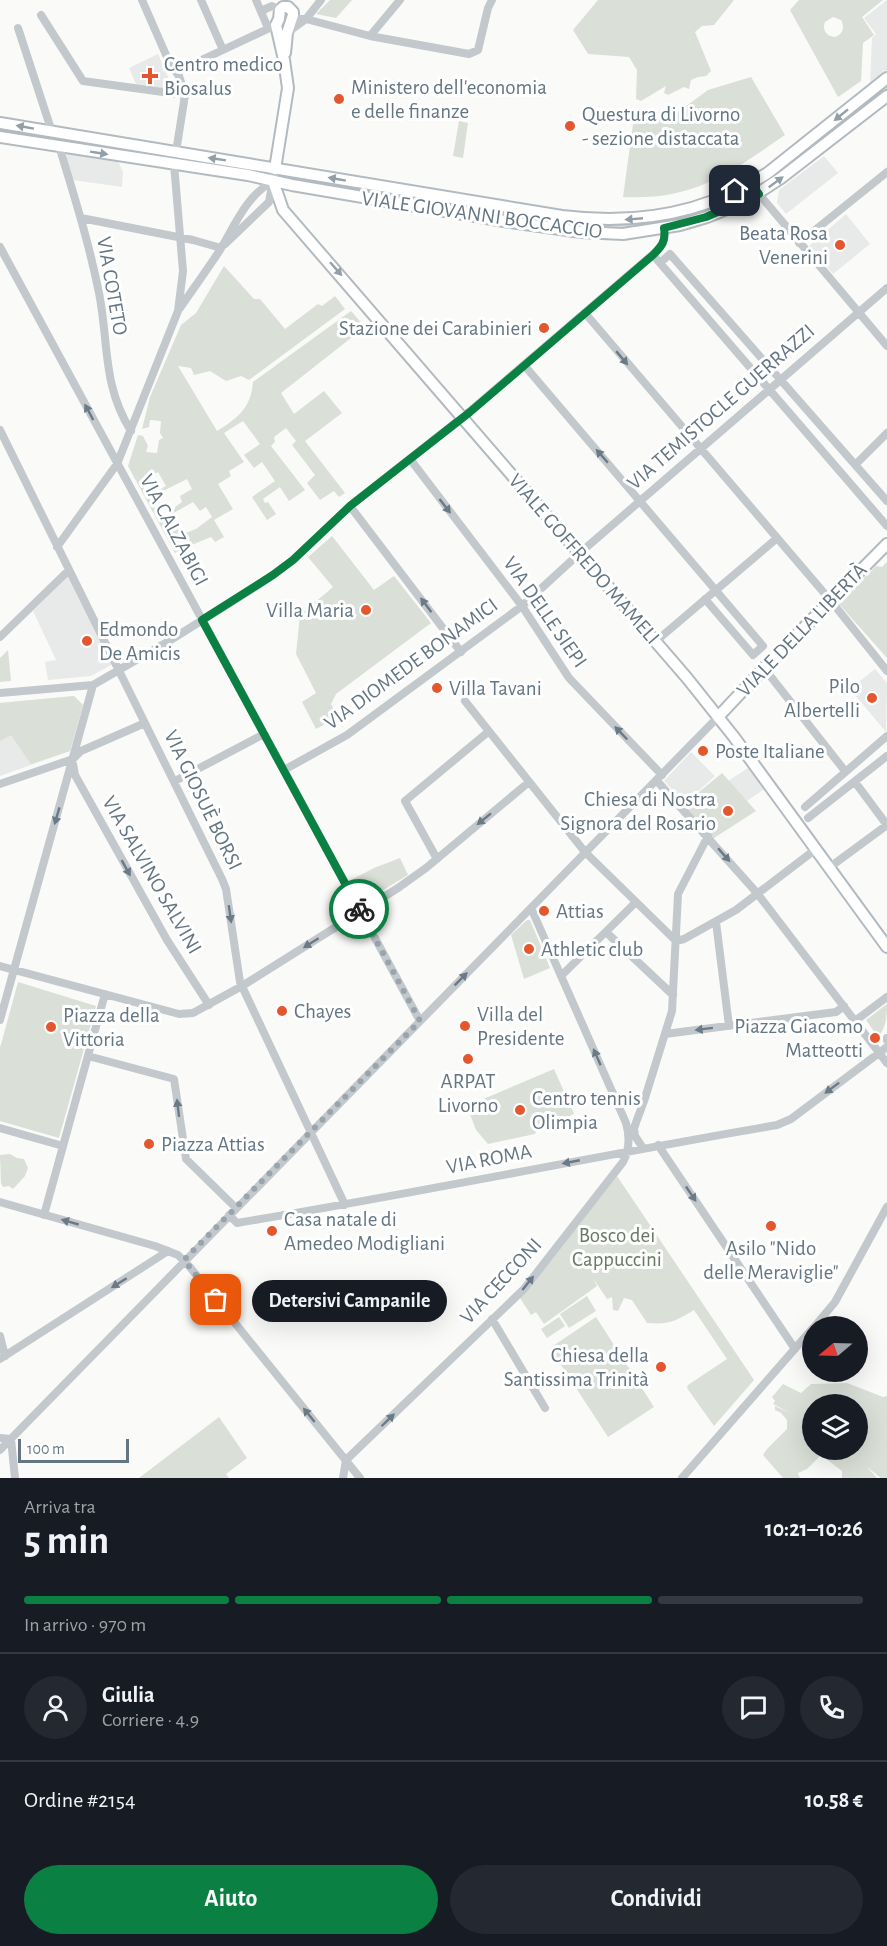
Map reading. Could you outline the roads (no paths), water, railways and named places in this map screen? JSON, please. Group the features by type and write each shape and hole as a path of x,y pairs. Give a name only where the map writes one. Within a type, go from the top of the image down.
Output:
{"main road":[{"path":"283,16 287,33 284,60"},
{"path":"275,169 288,88 284,60 283,16"},
{"name":"VIALE GIOVANNI BOCCACCIO","path":"0,123 580,218 620,220 662,215 715,200 751,183 769,172 887,78"},
{"name":"VIALE GIOVANNI BOCCACCIO","path":"0,137 273,180 568,231 623,234 664,228 706,217 759,194 887,96"},
{"name":"VIALE GOFFREDO MAMELI","path":"273,180 283,210 718,717 887,946"},
{"path":"751,183 759,194"},
{"path":"662,215 664,228"},
{"name":"VIALE DELLA LIBERTÀ","path":"718,717 887,544"}],"street":[{"path":"142,0 185,95 176,152"},
{"path":"201,0 223,50"},
{"path":"256,0 261,11"},
{"path":"287,33 306,19 321,0"},
{"path":"370,36 400,0"},
{"path":"261,11 306,19 370,36 467,54 478,50 492,0"},
{"path":"261,11 272,6 283,16"},
{"path":"41,15 83,81 185,95"},
{"path":"176,72 223,50 283,16"},
{"path":"18,28 52,132"},
{"name":"VIA COTETO","path":"59,146 81,218 99,295 108,374 123,417 131,430"},
{"path":"57,547 117,464 178,311 183,280 174,165"},
{"path":"221,248 271,198 275,169"},
{"path":"799,243 885,176"},
{"path":"178,311 252,198 273,180"},
{"path":"759,194 887,346"},
{"path":"81,218 221,248"},
{"path":"0,693 93,685 273,575 315,540 350,506 462,418 653,255 666,238 664,228"},
{"path":"662,246 887,501"},
{"name":"VIA CALZABIGI","path":"0,247 420,1021"},
{"path":"660,263 670,254"},
{"path":"653,255 769,390 884,518 887,526"},
{"name":"VIA TEMISTOCLE GUERRAZZI","path":"579,554 887,288"},
{"path":"585,313 831,601 887,671"},
{"path":"524,365 763,646 753,655 705,599"},
{"name":"VIA GIOSUÈ BORSI","path":"0,430 175,781 226,889 239,979 345,1205"},
{"path":"857,463 887,433"},
{"name":"VIA DELLE SIEPI","path":"410,459 522,606 574,684 659,778 757,893 855,1020"},
{"path":"350,506 461,652"},
{"path":"656,642 776,539"},
{"name":"VIA DIOMEDE BONAMICI","path":"284,770 340,740 461,652 522,606 579,554"},
{"path":"0,637 69,570"},
{"path":"764,668 845,771"},
{"path":"0,1020 93,685"},
{"path":"465,701 585,852 676,941"},
{"path":"0,1450 718,717"},
{"path":"0,784 73,759 81,751 145,723"},
{"path":"437,859 405,801 488,732"},
{"path":"175,781 264,734"},
{"path":"805,807 887,736"},
{"path":"808,818 887,756"},
{"name":"VIA SALVINO SALVINI","path":"73,759 75,776 130,876 167,940 209,1005"},
{"path":"0,966 179,1014 193,1013 242,986 405,884 530,782"},
{"path":"830,867 887,825 855,782"},
{"path":"643,1148 634,1134 672,1011 679,891 708,836"},
{"path":"676,941 684,939 736,910 816,849"},
{"path":"561,976 636,902"},
{"path":"531,908 626,1123 630,1139 628,1151"},
{"path":"716,922 729,1026"},
{"path":"606,932 673,995"},
{"path":"44,1215 105,994"},
{"path":"887,996 855,1020 887,1063"},
{"path":"665,1034 836,1012 844,1006"},
{"path":"879,1053 887,1047"},
{"name":"VIA ROMA","path":"229,1215 237,1223 345,1205 787,1122 879,1053"},
{"path":"88,1056 174,1079 186,1159 236,1208"},
{"path":"626,1123 637,1120"},
{"path":"0,1128 63,1146"},
{"path":"658,1145 795,1349"},
{"name":"VIA CECCONI","path":"346,1460 524,1289 619,1167 628,1151"},
{"path":"608,1155 619,1167"},
{"path":"0,1202 168,1251 184,1260 360,1478"},
{"path":"823,1316 835,1302 887,1207"},
{"path":"0,1336 2,1357 168,1251"},
{"path":"492,1319 545,1408"},
{"path":"683,1478 802,1341"},
{"path":"1,1438 11,1439"},
{"path":"11,1439 15,1478"},
{"path":"343,1478 346,1460"}],"place":[{"name":"Centro medico Biosalus","path":"150,76"},
{"name":"Ministero dell'economia e delle finanze","path":"339,99"},
{"name":"Questura di Livorno - sezione distaccata","path":"570,126"},
{"name":"Beata Rosa Venerini","path":"840,245"},
{"name":"Stazione dei Carabinieri","path":"544,328"},
{"name":"Villa Maria","path":"366,610"},
{"name":"Edmondo De Amicis","path":"87,641"},
{"name":"Villa Tavani","path":"437,688"},
{"name":"Pilo Albertelli","path":"872,698"},
{"name":"Poste Italiane","path":"703,751"},
{"name":"Chiesa di Nostra Signora del Rosario","path":"728,811"},
{"name":"Attias","path":"544,911"},
{"name":"Athletic club","path":"529,949"},
{"name":"Chayes","path":"282,1011"},
{"name":"Villa del Presidente","path":"465,1026"},
{"name":"Piazza della Vittoria","path":"51,1027"},
{"name":"Piazza Giacomo Matteotti","path":"875,1038"},
{"name":"ARPAT Livorno","path":"468,1059"},
{"name":"Centro tennis Olimpia","path":"520,1110"},
{"name":"Piazza Attias","path":"149,1144"},
{"name":"Asilo \"Nido delle Meraviglie\"","path":"771,1226"},
{"name":"Casa natale di Amedeo Modigliani","path":"272,1231"},
{"name":"Detersivi Campanile","path":"216,1300"},
{"name":"Chiesa della Santissima Trinità","path":"661,1367"}],"park label":[{"name":"Bosco dei Cappuccini","path":"617,1247"}]}
